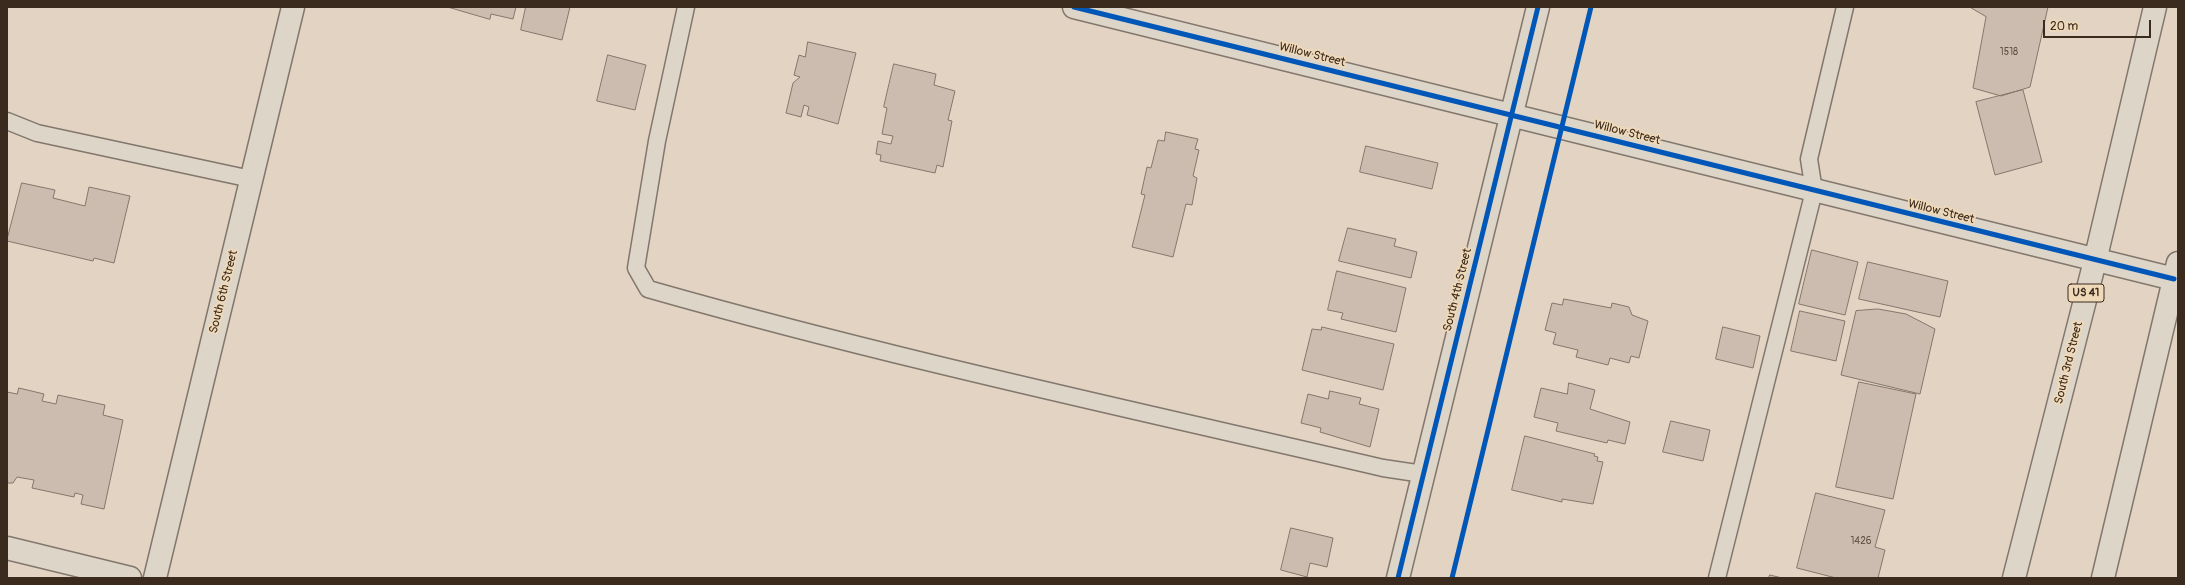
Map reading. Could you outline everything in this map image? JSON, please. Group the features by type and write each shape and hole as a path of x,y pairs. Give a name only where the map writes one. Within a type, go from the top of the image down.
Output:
{"main road":[{"name":"South 6th Street","path":"155,578 293,7"},
{"name":"Willow Street","path":"1074,7 2094,261 2176,271"},
{"name":"South 4th Street","path":"1398,578 1538,7"},
{"name":"South 3rd Street","path":"2014,578 2094,261 2155,7"},
{"path":"2103,578 2176,271"},
{"path":"7,548 130,578"}],"lane":[{"path":"686,7 657,141 636,268 648,289 728,312 1000,379 1383,468 1423,474"},
{"path":"1717,578 1814,191 1809,159 1845,7"},
{"path":"7,121 37,133 251,179"}],"building":[{"path":"448,7 516,7 513,19 491,14 490,19"},
{"path":"526,7 570,7 562,40 521,30"},
{"path":"1970,7 2048,7 2030,87 2001,96 1973,88 1986,17"},
{"path":"808,42 856,53 838,124 807,115 809,107 804,105 801,117 786,113 793,83 800,77 794,75 799,55 805,57"},
{"path":"608,55 646,65 635,110 597,101"},
{"path":"894,64 936,74 934,85 955,91 948,120 952,121 943,167 937,165 935,173 880,161 881,155 876,154 878,141 891,144 893,136 882,134 887,108 884,107"},
{"path":"2023,90 2042,162 1995,175 1976,102"},
{"path":"1166,132 1198,139 1195,149 1199,150 1193,176 1197,178 1192,205 1186,204 1173,257 1132,247 1145,195 1141,194 1147,167 1151,168 1158,140 1164,141"},
{"path":"1366,146 1438,163 1432,189 1360,172"},
{"path":"22,183 55,190 53,198 85,206 89,187 130,196 114,263 94,258 93,261 7,241"},
{"path":"1348,228 1396,239 1394,246 1417,252 1411,278 1339,261"},
{"path":"1812,250 1858,262 1845,315 1799,304"},
{"path":"1868,262 1948,281 1940,317 1859,299"},
{"path":"1337,271 1406,288 1396,332 1341,319 1343,313 1328,310"},
{"path":"1564,299 1611,308 1612,303 1629,307 1632,315 1648,321 1639,358 1631,356 1629,363 1610,358 1608,365 1576,357 1578,350 1553,344 1556,333 1545,330 1552,303 1562,305"},
{"path":"1878,309 1906,314 1935,329 1920,394 1841,375 1856,311"},
{"path":"1800,311 1845,321 1836,361 1791,351"},
{"path":"1322,327 1394,344 1383,390 1302,370 1312,329 1321,330"},
{"path":"1723,327 1760,336 1753,368 1716,359"},
{"path":"1859,382 1916,394 1893,499 1836,487"},
{"path":"1569,383 1595,390 1590,409 1630,422 1625,444 1608,440 1607,443 1556,431 1558,423 1534,417 1541,388 1567,394"},
{"path":"19,388 44,394 42,401 56,404 58,395 105,405 103,415 123,420 104,509 81,504 83,495 75,493 74,497 32,488 34,480 17,477 13,483 7,483 7,392 17,394"},
{"path":"1330,391 1361,398 1359,404 1379,409 1370,447 1320,432 1321,428 1301,423 1308,394 1328,399"},
{"path":"1671,421 1710,430 1703,461 1663,452"},
{"path":"1525,436 1595,454 1594,456 1598,457 1597,461 1603,462 1593,504 1562,499 1562,502 1512,490"},
{"path":"1816,493 1885,510 1875,547 1885,550 1878,578 1836,578 1797,568"},
{"path":"1291,528 1333,538 1327,567 1310,563 1307,577 1281,570"},
{"path":"1770,575 1782,578 1769,578"}],"cycle path":[{"path":"1074,7 2174,279"},
{"path":"1398,578 1538,7"},
{"path":"1452,578 1591,7"}]}
